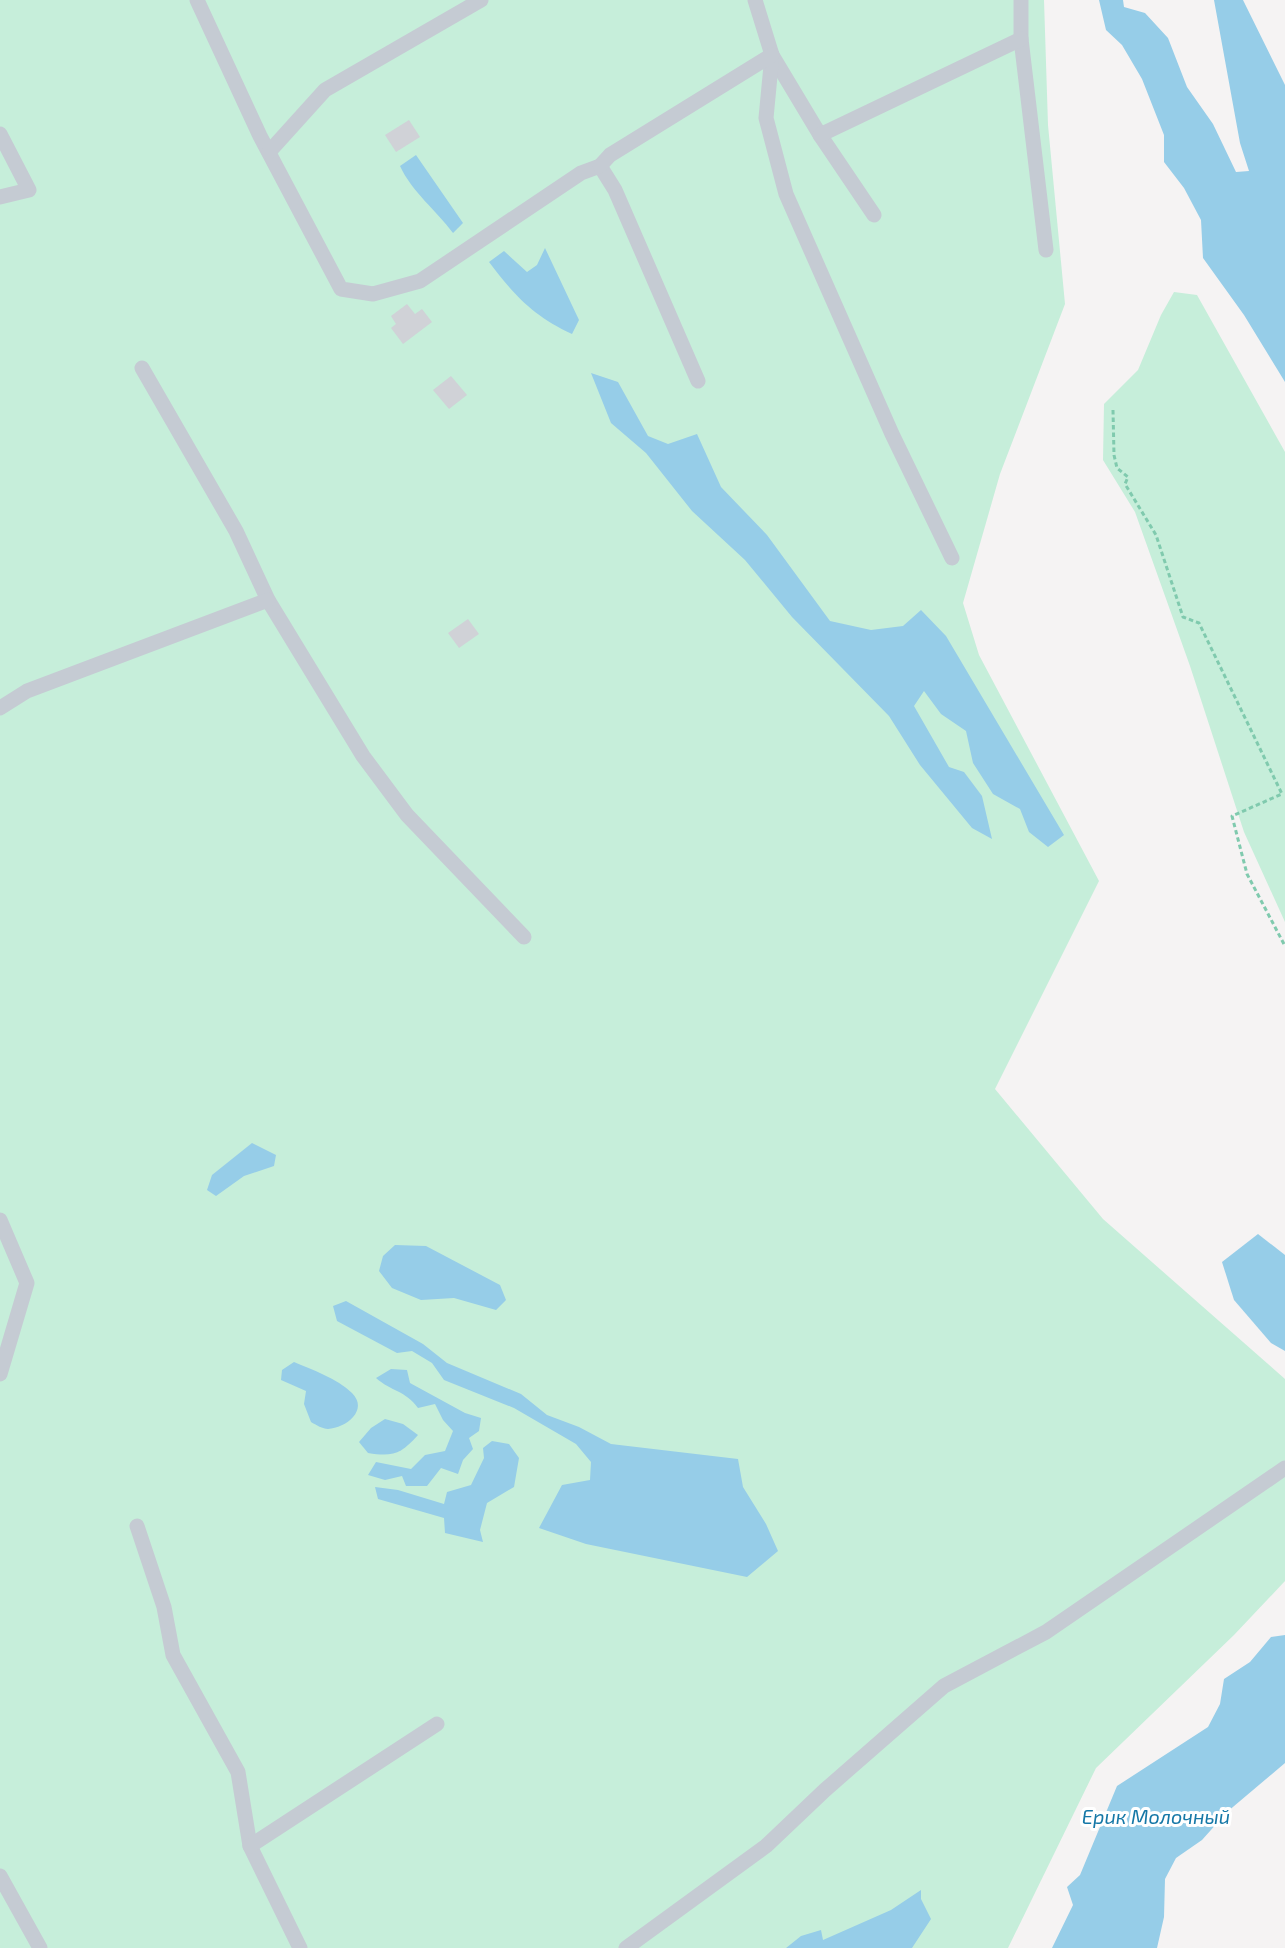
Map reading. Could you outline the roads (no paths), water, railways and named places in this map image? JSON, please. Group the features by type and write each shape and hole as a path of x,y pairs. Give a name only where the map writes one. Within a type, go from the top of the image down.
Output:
{"street":[{"path":"197,0 268,152 341,289 373,294 420,281 581,173 600,165 610,155 772,54"},
{"path":"268,152 325,90 481,0"},
{"path":"755,0 772,54 820,135 874,215"},
{"path":"1021,0 1021,39 1046,250"},
{"path":"820,135 1021,39"},
{"path":"772,54 766,118 786,194 892,434 952,558"},
{"path":"0,134 29,190 0,197"},
{"path":"600,165 615,189 698,381"},
{"path":"142,368 236,531 268,600 363,756 407,815 524,937"},
{"path":"0,708 27,691 268,600"},
{"path":"0,1220 27,1283 0,1374"},
{"path":"626,1948 766,1846 825,1790 944,1686 1046,1632 1285,1468"},
{"path":"137,1526 165,1607 173,1655 238,1772 250,1846 300,1948"},
{"path":"250,1846 436,1724"},
{"path":"0,1876 40,1948"}],"water":[{"path":"1099,0 1123,0 1124,7 1145,13 1168,38 1187,87 1213,124 1236,172 1249,171 1240,143 1214,0 1243,0 1285,85 1285,382 1244,315 1203,258 1201,220 1184,188 1164,162 1164,135 1142,79 1122,45 1106,30"},
{"path":"416,155 463,223 453,233 418,193 400,166"},
{"path":"545,248 579,320 572,334 546,320 525,304 489,262 504,251 527,272 537,265"},
{"path":"591,373 618,382 648,436 668,444 697,434 721,487 767,535 830,621 871,630 903,626 921,610 946,636 1064,835 1048,847 1029,832 1020,809 993,794 973,763 966,731 941,714 924,691 914,706 949,767 964,772 982,796 992,839 972,828 920,765 889,716 792,617 745,560 692,511 646,453 611,423"},
{"path":"252,1143 276,1155 274,1166 244,1176 216,1196 207,1190 212,1175"},
{"path":"1258,1234 1285,1255 1285,1351 1271,1343 1234,1300 1222,1262"},
{"path":"395,1245 426,1246 500,1285 506,1300 496,1310 454,1298 421,1300 392,1288 379,1271 383,1256"},
{"path":"346,1301 423,1344 447,1363 521,1394 547,1415 579,1427 611,1444 738,1459 743,1487 766,1524 778,1551 747,1577 586,1544 539,1528 562,1485 590,1480 591,1462 576,1444 514,1408 444,1380 432,1363 412,1351 397,1353 337,1321 333,1306"},
{"path":"294,1362 332,1379 352,1393 357,1399 358,1406 357,1412 348,1422 328,1429 311,1422 304,1404 306,1391 281,1380 282,1370"},
{"path":"391,1369 407,1370 410,1383 465,1413 481,1418 479,1431 469,1438 473,1449 463,1460 458,1474 441,1468 427,1486 406,1486 402,1476 385,1480 368,1475 376,1462 411,1469 425,1455 445,1451 453,1431 443,1420 435,1404 418,1408 403,1394 376,1378"},
{"path":"385,1419 403,1424 418,1435 396,1453 384,1455 368,1453 359,1442 371,1428"},
{"path":"492,1441 509,1444 519,1458 514,1487 487,1503 480,1530 483,1542 445,1533 444,1518 378,1499 375,1487 398,1490 444,1504 447,1492 471,1485 484,1458 483,1448"},
{"name":"Ерик Молочный","path":"1285,1635 1285,1763 1227,1812 1202,1840 1176,1858 1165,1879 1164,1917 1157,1948 1052,1948 1073,1905 1067,1887 1080,1875 1117,1786 1208,1727 1220,1704 1224,1679 1250,1662 1271,1637"},
{"path":"921,1890 921,1899 931,1919 912,1948 786,1948 801,1936 821,1930 823,1940 891,1910"}]}
